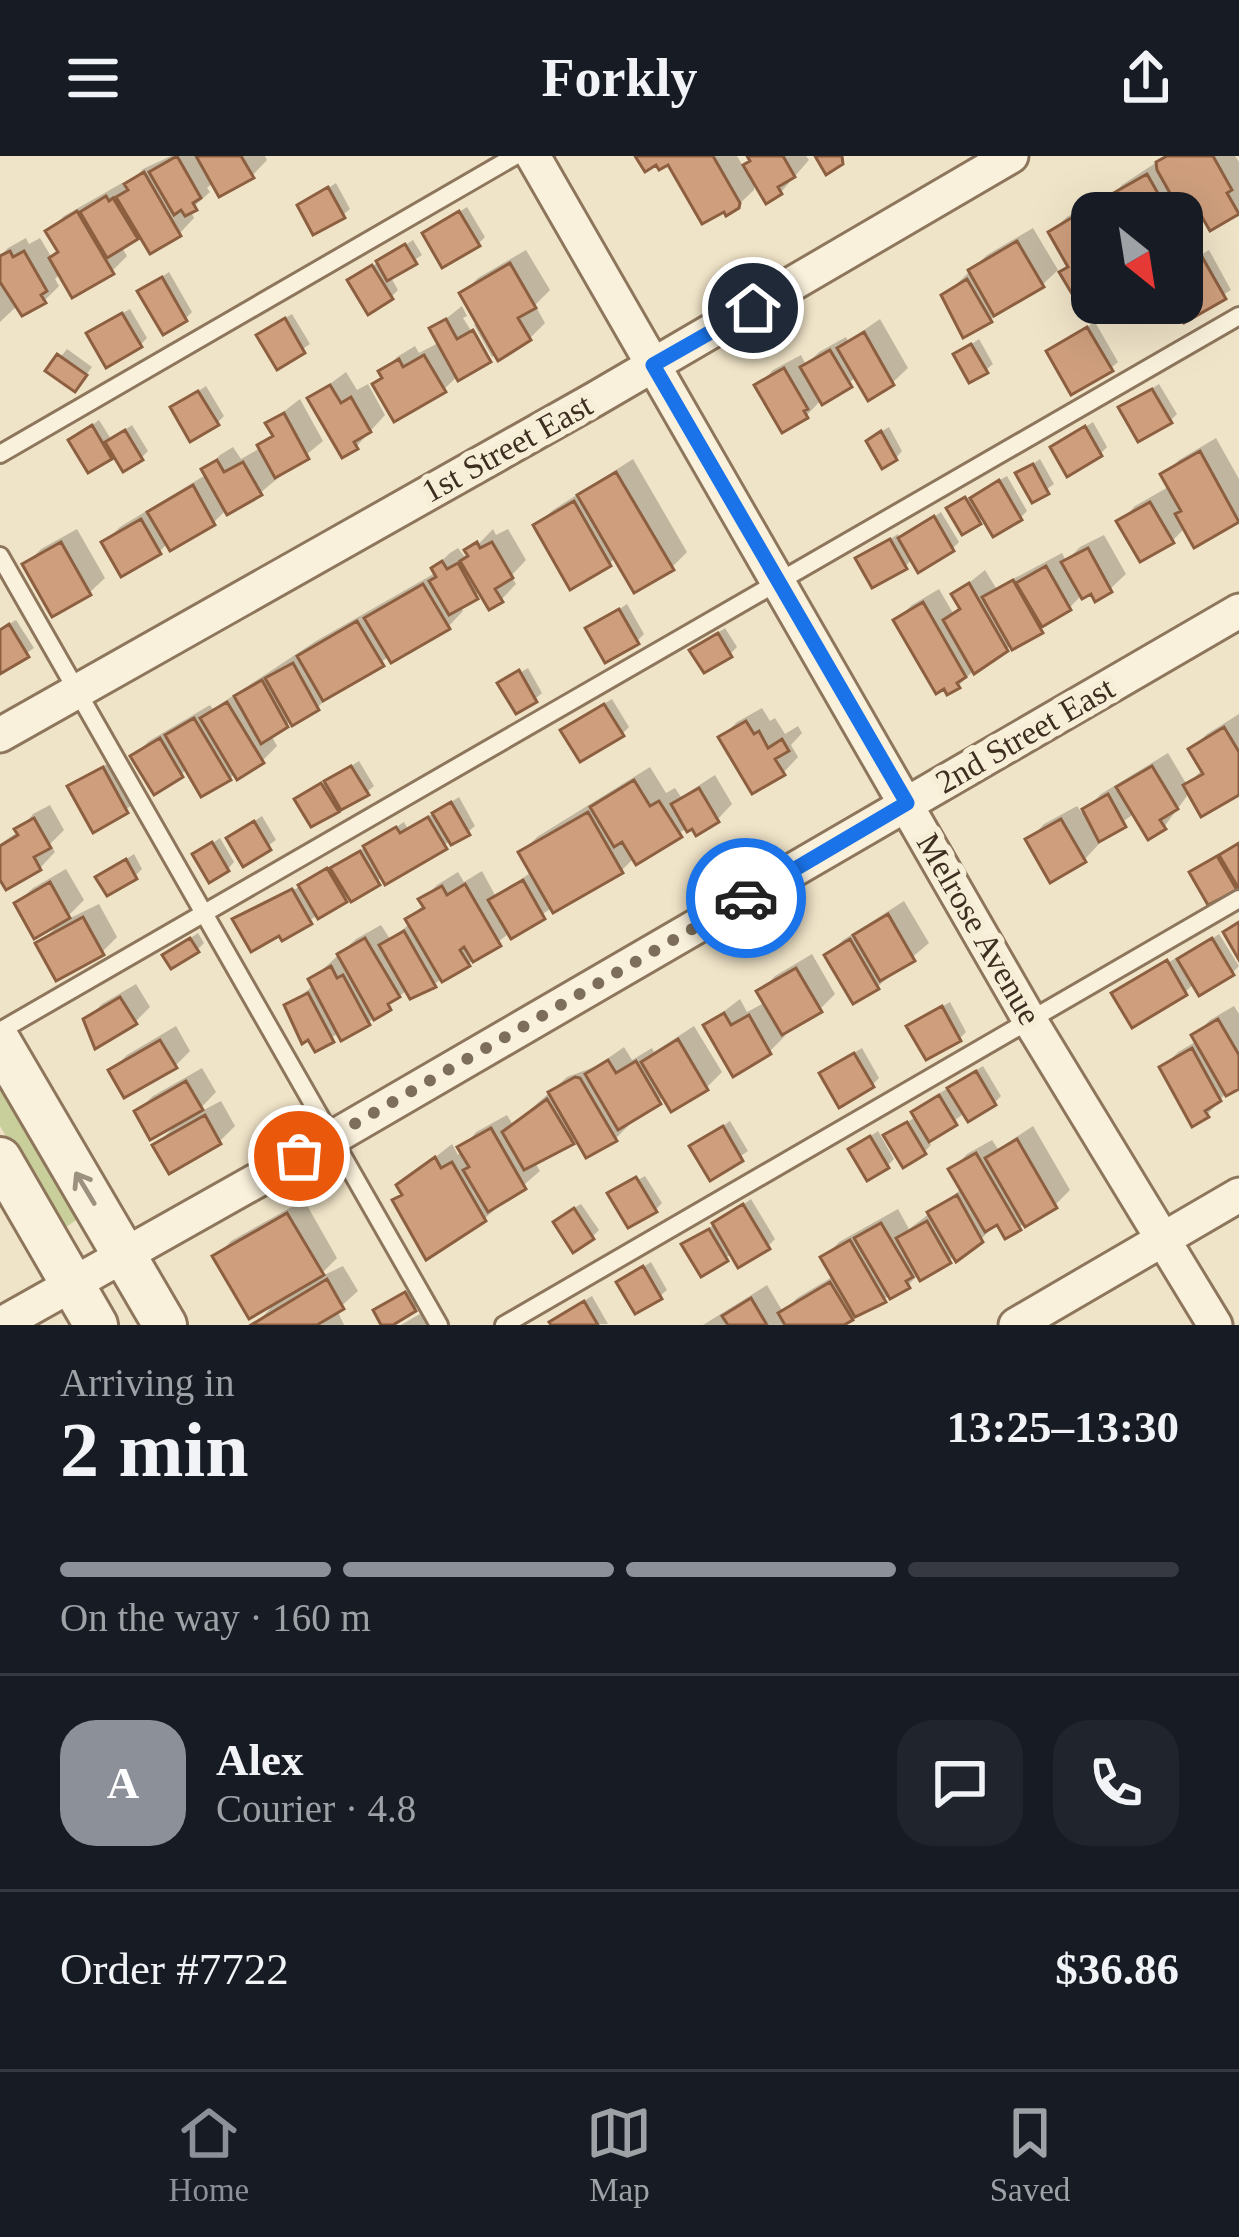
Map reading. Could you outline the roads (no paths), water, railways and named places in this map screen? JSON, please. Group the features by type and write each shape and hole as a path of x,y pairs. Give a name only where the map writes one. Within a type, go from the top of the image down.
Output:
{"street":[{"name":"Melrose Avenue","path":"533,156 1029,1019 1215,1325"},
{"name":"1st Street East","path":"0,735 1011,156"},
{"name":"2nd Street East","path":"0,1325 334,1137 1239,611"},
{"path":"0,1043 165,1325"},
{"path":"0,1159 96,1325"},
{"path":"1016,1325 1239,1195"}],"lane":[{"path":"0,454 515,156"},
{"path":"0,1030 1239,316"},
{"path":"0,556 439,1325"},
{"path":"503,1325 1239,899"}]}
